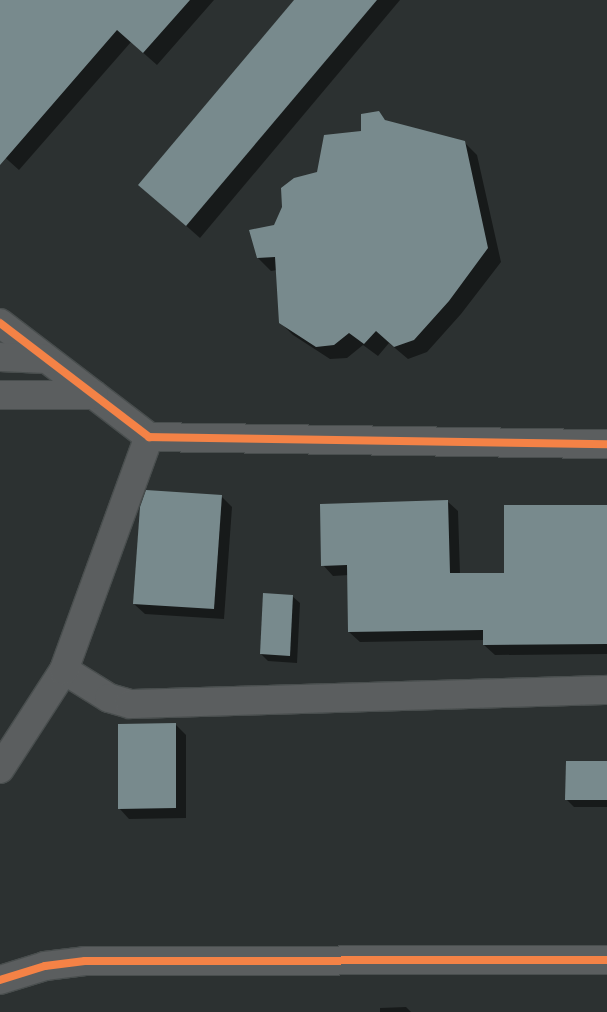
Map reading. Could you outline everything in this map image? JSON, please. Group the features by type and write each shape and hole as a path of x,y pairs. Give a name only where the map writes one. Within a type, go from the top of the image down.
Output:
{"street":[{"path":"0,323 149,437 607,444"},
{"path":"0,357 46,358"},
{"path":"0,395 94,394"},
{"path":"0,769 64,670 149,437"},
{"path":"64,670 109,698 130,704 607,690"},
{"path":"0,980 46,966 85,961 607,960"}],"building":[{"path":"0,0 190,0 143,53 117,30 0,165"},
{"path":"294,0 377,0 186,226 138,185"},
{"path":"379,111 385,120 465,141 488,248 449,301 414,340 394,347 376,331 364,344 349,333 334,345 316,347 279,323 275,257 257,258 249,230 274,225 282,207 281,188 294,178 317,172 324,135 361,131 361,114"},
{"path":"146,490 222,495 214,609 133,604 140,507"},
{"path":"448,500 450,573 504,573 504,505 607,505 607,644 483,645 483,630 348,632 347,565 321,566 320,504"},
{"path":"263,593 293,595 290,656 260,654"},
{"path":"176,723 176,808 118,809 118,724"},
{"path":"566,761 607,761 607,800 565,800"}],"cycle path":[{"path":"0,323 149,437 607,444"},
{"path":"0,980 45,966 85,961 607,960"}]}
